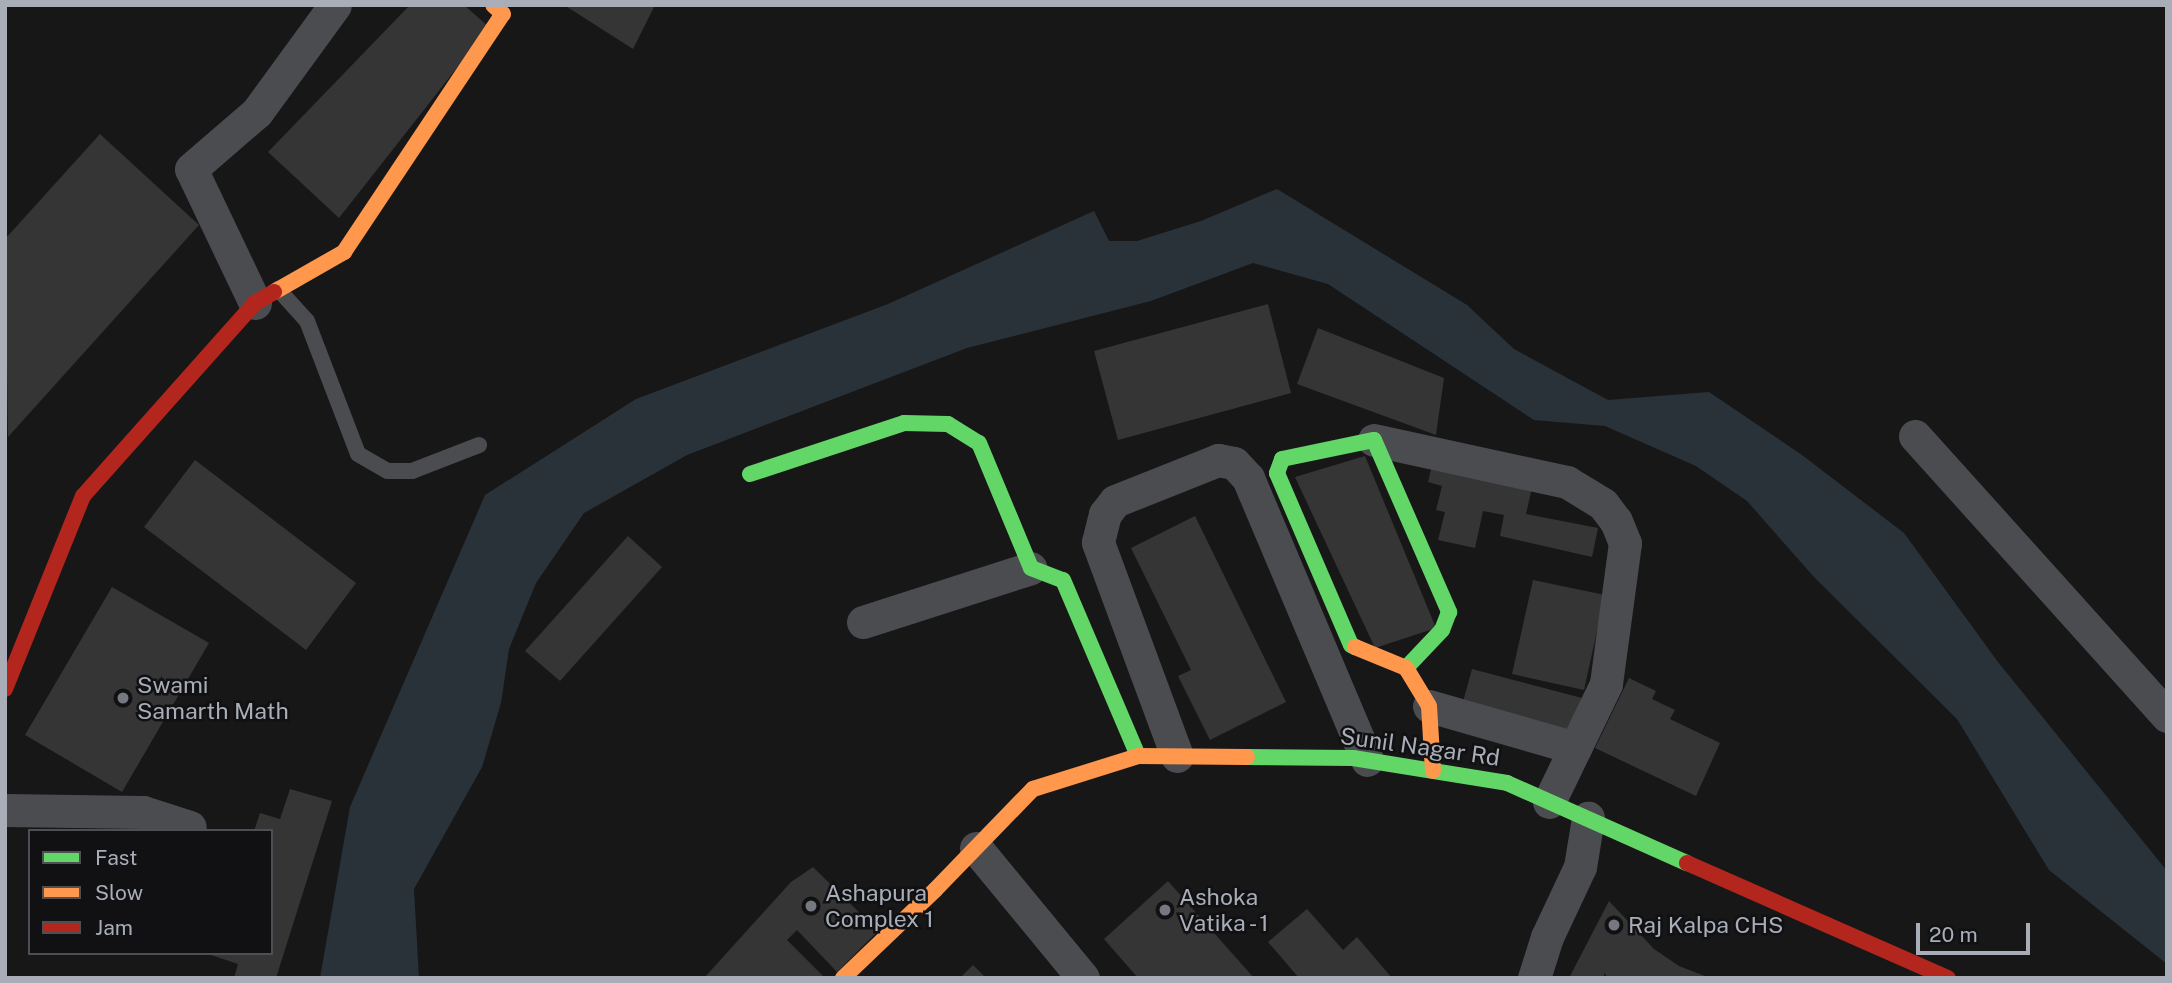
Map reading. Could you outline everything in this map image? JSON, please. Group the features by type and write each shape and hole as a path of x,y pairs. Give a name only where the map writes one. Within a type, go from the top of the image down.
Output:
{"street":[{"path":"267,296 191,169 257,112 335,5"},
{"path":"5,688 83,496 267,296 344,252 503,14 493,5"},
{"path":"750,474 904,423 948,424 979,443 1031,568"},
{"path":"1916,436 2167,716"},
{"path":"1374,440 1449,612 1442,630 1406,668"},
{"path":"1433,771 1429,706 1406,668 1384,662 1351,645 1277,473 1282,459 1374,440 1567,482 1603,504 1616,521 1625,543 1606,684 1549,802"},
{"path":"1177,756 1098,542 1105,514 1115,501 1217,460 1234,463 1248,478 1367,760"},
{"path":"863,622 1031,568 1063,580 1138,756"},
{"path":"1429,706 1575,748"},
{"name":"Sunil Nagar Rd","path":"843,978 1033,789 1138,756 1367,760 1507,783 1948,978"},
{"path":"5,810 143,812 190,827"},
{"path":"1534,978 1547,937 1580,867 1588,818"},
{"path":"976,848 1083,978"}],"lane":[{"path":"267,296 306,321 358,454 388,471 412,471 479,445"}],"shaded area":[{"path":"1277,189 1467,305 1514,349 1608,400 1709,392 1802,455 1904,533 1998,662 2167,871 2167,964 2049,870 1957,719 1814,577 1747,501 1696,466 1605,426 1534,420 1328,284 1253,263 1151,301 967,348 687,455 584,513 536,583 509,649 501,703 482,767 414,889 419,978 320,978 350,807 485,495 636,399 888,304 1094,211 1109,241 1137,241 1201,221"}],"building":[{"path":"410,5 464,5 489,27 339,218 268,152"},
{"path":"564,5 655,5 633,49"},
{"path":"100,134 199,225 8,437 5,239"},
{"path":"1268,304 1291,393 1118,440 1094,351"},
{"path":"1318,328 1444,378 1436,435 1297,384"},
{"path":"1365,456 1436,628 1375,648 1295,477"},
{"path":"1434,457 1534,479 1526,514 1598,528 1592,557 1500,536 1504,515 1483,511 1475,548 1438,540 1445,512 1436,510 1442,486 1428,482"},
{"path":"195,460 356,583 306,650 144,527"},
{"path":"1195,516 1286,702 1210,740 1178,676 1191,670 1131,548"},
{"path":"628,536 662,567 560,681 525,651"},
{"path":"1533,580 1605,595 1584,690 1512,674"},
{"path":"112,587 209,643 122,792 25,735"},
{"path":"1472,669 1582,698 1574,731 1463,702"},
{"path":"1629,678 1656,691 1652,699 1675,710 1670,719 1720,743 1696,796 1595,748"},
{"path":"290,789 332,801 276,978 234,978 238,964 211,955 273,955 273,829 255,829 260,813 280,819"},
{"name":"Ashapura Complex 1","path":"813,867 878,931 837,972 797,930 787,940 825,978 704,978 791,882"},
{"name":"Ashoka Vatika - 1","path":"1168,881 1254,978 1138,978 1104,939"},
{"name":"Raj Kalpa CHS","path":"1609,901 1654,949 1679,966 1710,978 1608,978 1604,973 1604,978 1569,978"},
{"path":"1307,909 1343,950 1357,937 1392,978 1299,978 1268,942"},
{"path":"973,965 986,978 960,978"}],"traffic: fast":[{"path":"750,474 904,423 948,424 979,443 1031,568 1063,580 1138,756"},
{"path":"1355,647 1351,645 1277,473 1282,459 1374,440 1449,612 1442,630 1406,668"},
{"path":"1247,757 1353,758 1507,783 1687,863"}],"traffic: slow":[{"path":"274,292 344,252 503,14 493,5"},
{"path":"1355,647 1406,668 1429,706 1433,771"},
{"path":"843,978 935,890 1033,789 1138,756 1247,757"}],"traffic: jam":[{"path":"5,689 83,496 255,303 274,292"},
{"path":"1687,863 1948,978"}],"place":[{"name":"Swami Samarth Math","path":"123,698"},
{"name":"Ashapura Complex 1","path":"811,906"},
{"name":"Ashoka Vatika - 1","path":"1165,910"},
{"name":"Raj Kalpa CHS","path":"1614,925"}]}
